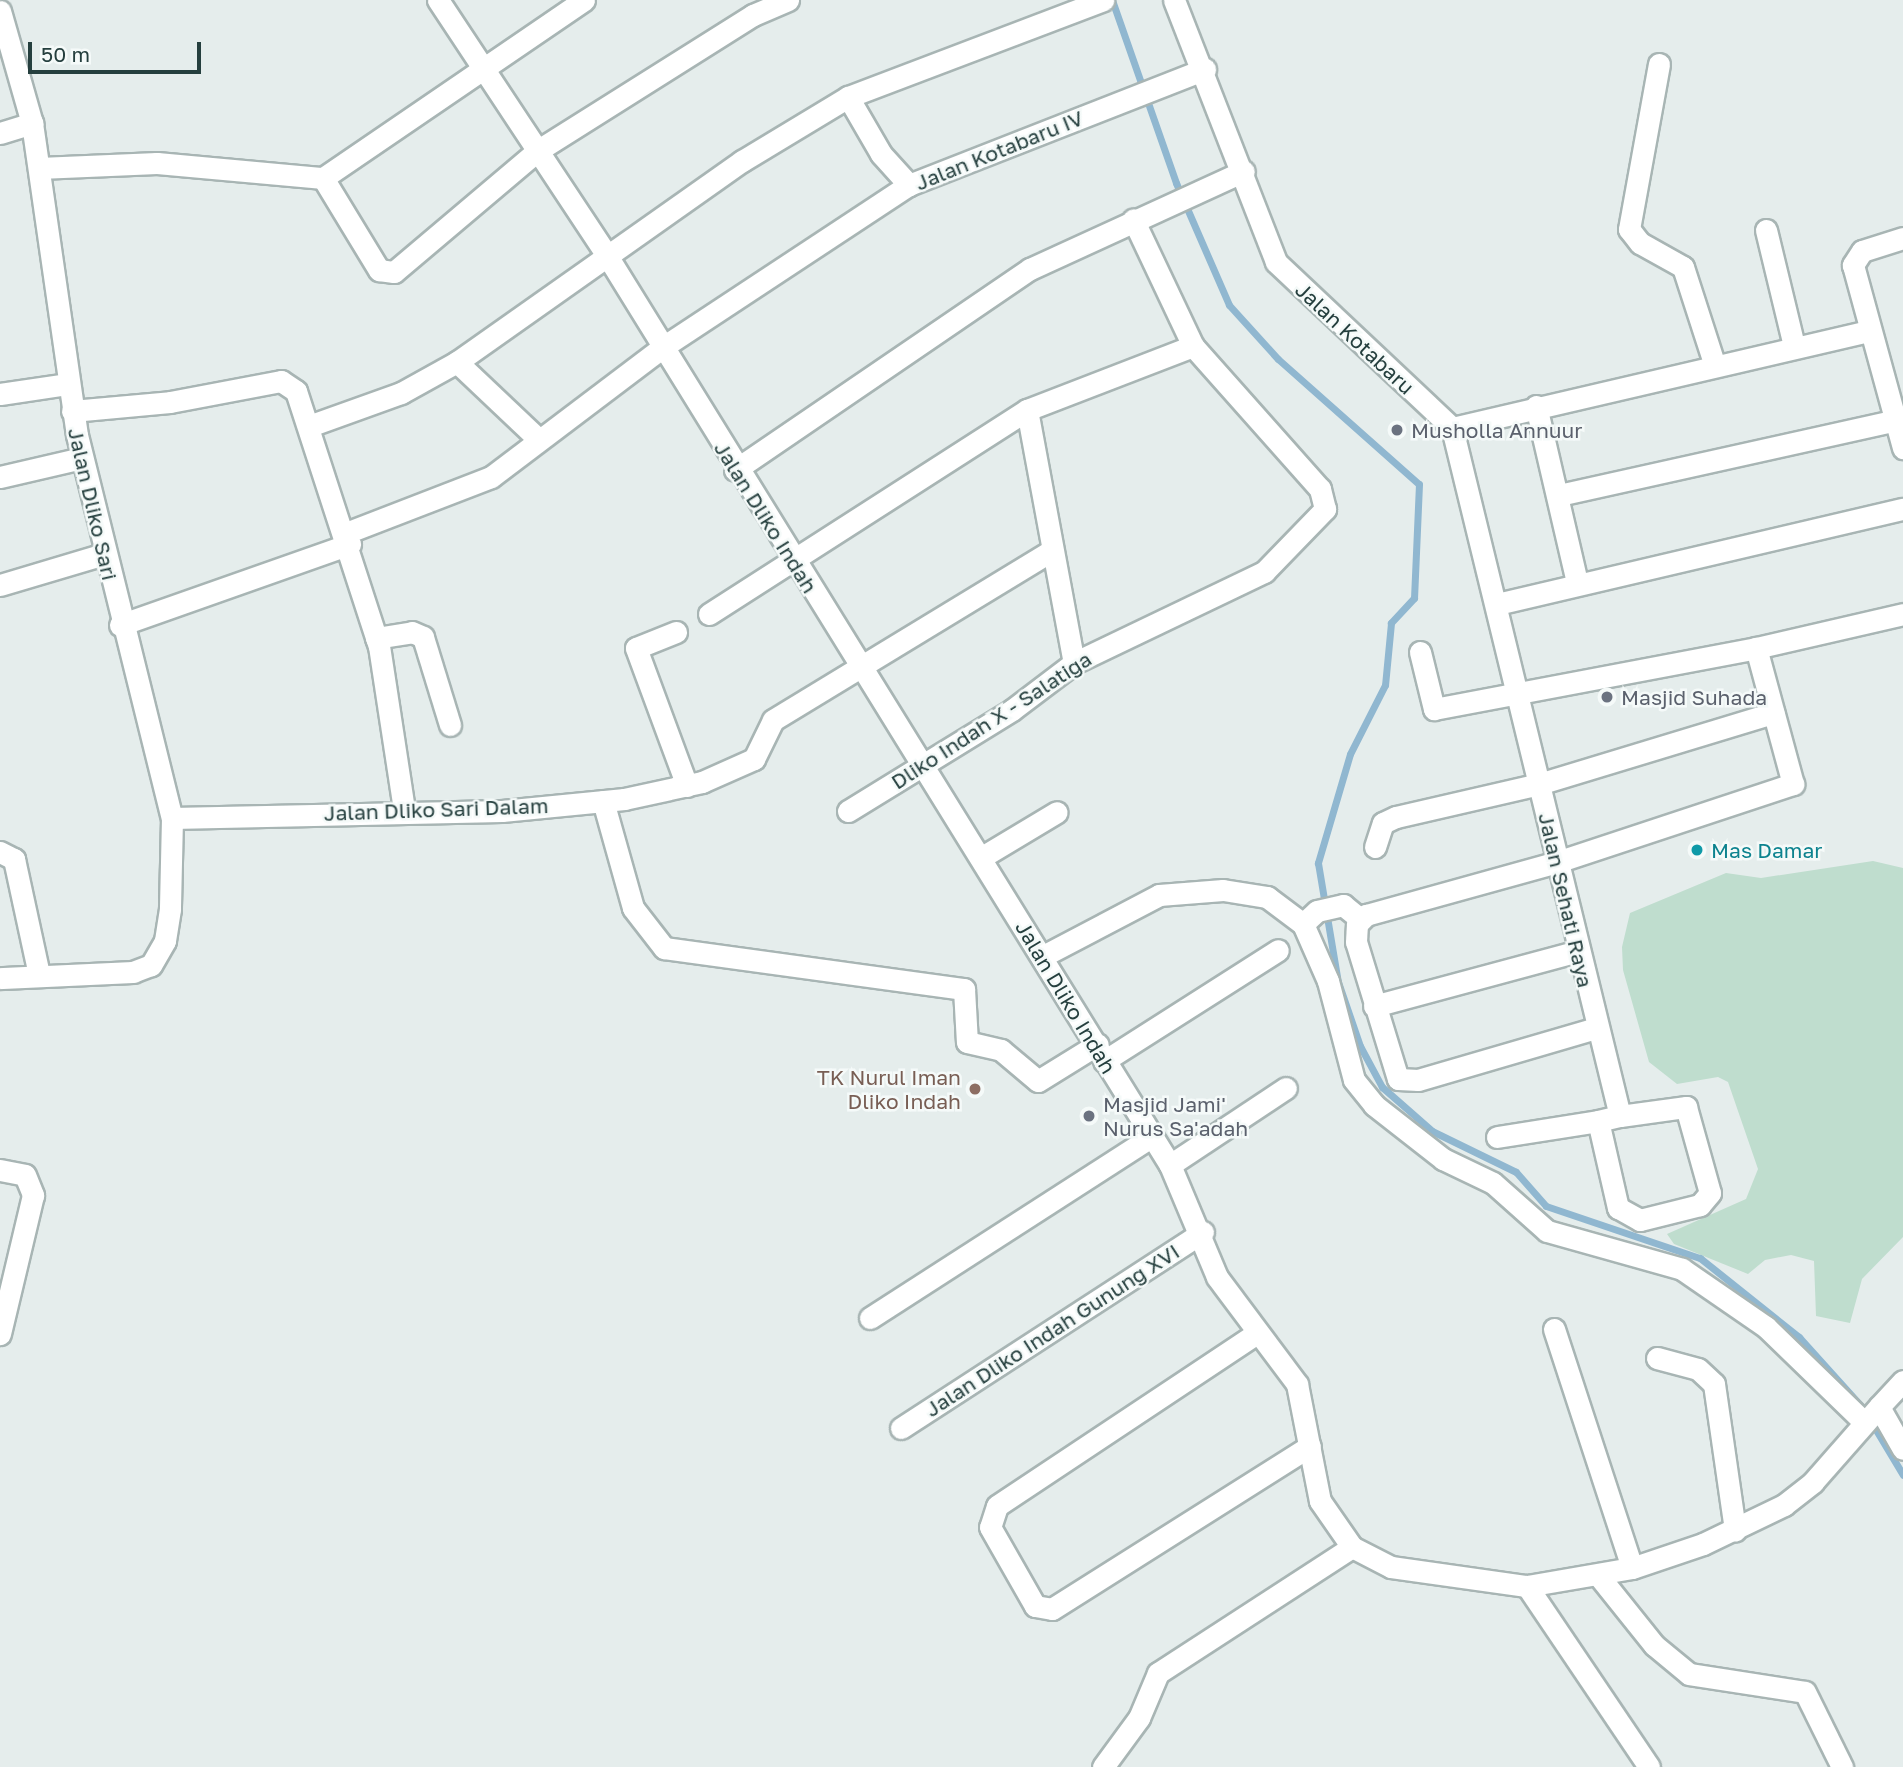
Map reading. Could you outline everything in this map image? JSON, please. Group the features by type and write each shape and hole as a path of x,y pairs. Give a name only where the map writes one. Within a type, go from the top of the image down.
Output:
{"street":[{"name":"Jalan Dliko Indah","path":"438,0 482,71 606,254 735,470 982,857 1101,1053 1149,1138 1170,1165 1203,1232 1217,1277 1297,1384 1320,1502 1352,1547 1391,1567 1527,1587 1632,1568 1735,1530 1795,1497 1903,1381"},
{"path":"39,168 157,163 323,178 584,0"},
{"path":"323,178 374,265 394,272 537,151 747,8 788,0"},
{"path":"309,426 401,393 457,362 606,254 848,97 1103,0"},
{"name":"Jalan Kotabaru","path":"1174,0 1205,69 1282,271 1452,428"},
{"name":"Jalan Dliko Sari","path":"0,11 32,124 72,411 82,458 120,625 172,818 165,941 148,967 125,972 39,975"},
{"path":"1659,64 1629,229 1640,243 1683,267 1714,363"},
{"name":"Jalan Kotabaru IV","path":"120,625 348,538 491,477 537,438 663,347 909,186 1205,69"},
{"path":"848,97 881,154 909,186"},
{"path":"0,133 32,124"},
{"path":"735,470 982,298 1183,194 1244,171"},
{"path":"709,614 794,564 1027,410 1193,346 1133,219"},
{"path":"1766,230 1794,346"},
{"path":"1903,238 1856,255 1868,331 1903,447"},
{"path":"1452,428 1714,363 1868,331"},
{"name":"Dliko Indah X - Salatiga","path":"848,811 1074,663 1264,572 1325,509 1320,488 1193,346"},
{"path":"457,362 537,438"},
{"path":"72,411 170,402 281,381 296,391 348,538 376,638 404,809"},
{"path":"0,394 68,384"},
{"path":"1536,406 1559,495 1577,582"},
{"path":"1027,410 1049,552 1074,663"},
{"path":"1559,495 1897,420"},
{"name":"Jalan Sehati Raya","path":"1452,428 1497,604 1596,1028 1620,1116"},
{"path":"0,477 82,458"},
{"path":"1497,604 1577,582 1903,509"},
{"name":"Jalan Dliko Sari Dalam","path":"172,818 404,809 502,811 603,801 687,786 749,762 768,724 1049,552"},
{"path":"0,585 104,554"},
{"path":"1420,652 1434,709 1756,648 1903,614"},
{"path":"376,638 412,632 423,637 450,725"},
{"path":"676,632 636,648 687,786"},
{"path":"1360,919 1557,862 1793,784 1756,648"},
{"path":"1376,847 1383,823 1396,817 1539,784 1773,713"},
{"path":"603,801 633,908 664,948 964,989 967,1042 1001,1050 1038,1081 1101,1053 1278,950"},
{"path":"982,857 1058,812"},
{"path":"0,852 14,859 39,975 0,978"},
{"path":"1043,956 1138,902 1165,893 1223,890 1267,897 1310,917 1343,905 1360,919"},
{"path":"1310,917 1354,1080 1374,1105 1443,1158 1493,1184 1547,1231 1682,1269 1766,1327 1871,1414 1903,1449"},
{"path":"1360,919 1356,942 1395,1075 1405,1081 1596,1028"},
{"path":"1374,1006 1578,951"},
{"path":"1170,1165 1286,1088"},
{"path":"1497,1137 1686,1107 1710,1193 1693,1209 1658,1218 1630,1220 1618,1208 1598,1121"},
{"path":"870,1318 1149,1138"},
{"path":"0,1170 25,1175 33,1195 0,1334"},
{"name":"Jalan Dliko Indah Gunung XVI","path":"901,1428 1203,1232"},
{"path":"1554,1329 1632,1568"},
{"path":"1257,1334 997,1506 990,1527 1035,1606 1052,1609 1310,1446"},
{"path":"1657,1358 1698,1369 1714,1384 1735,1530"},
{"path":"1103,1767 1123,1744 1158,1673 1352,1547"},
{"path":"1598,1574 1654,1645 1689,1674 1805,1692 1842,1767"},
{"path":"1527,1587 1649,1767"}],"green space":[{"path":"1873,861 1903,868 1903,1237 1862,1279 1850,1323 1816,1316 1814,1261 1791,1255 1765,1260 1748,1274 1674,1244 1667,1234 1746,1199 1758,1169 1728,1082 1718,1077 1677,1084 1649,1062 1623,970 1622,947 1630,913 1726,873 1761,878"}],"waterway":[{"path":"1112,0 1176,183 1229,305 1278,359 1419,484 1414,598 1391,623 1385,685 1350,754 1318,863 1338,982 1360,1046 1382,1087 1432,1131 1516,1172 1546,1206 1700,1258 1799,1337 1862,1407"},
{"path":"1870,1420 1903,1475"}],"place":[{"name":"Musholla Annuur","path":"1397,430"},
{"name":"Masjid Suhada","path":"1607,697"},
{"name":"Mas Damar","path":"1697,850"},
{"name":"TK Nurul Iman Dliko Indah","path":"975,1089"},
{"name":"Masjid Jami' Nurus Sa'adah","path":"1089,1116"}]}
